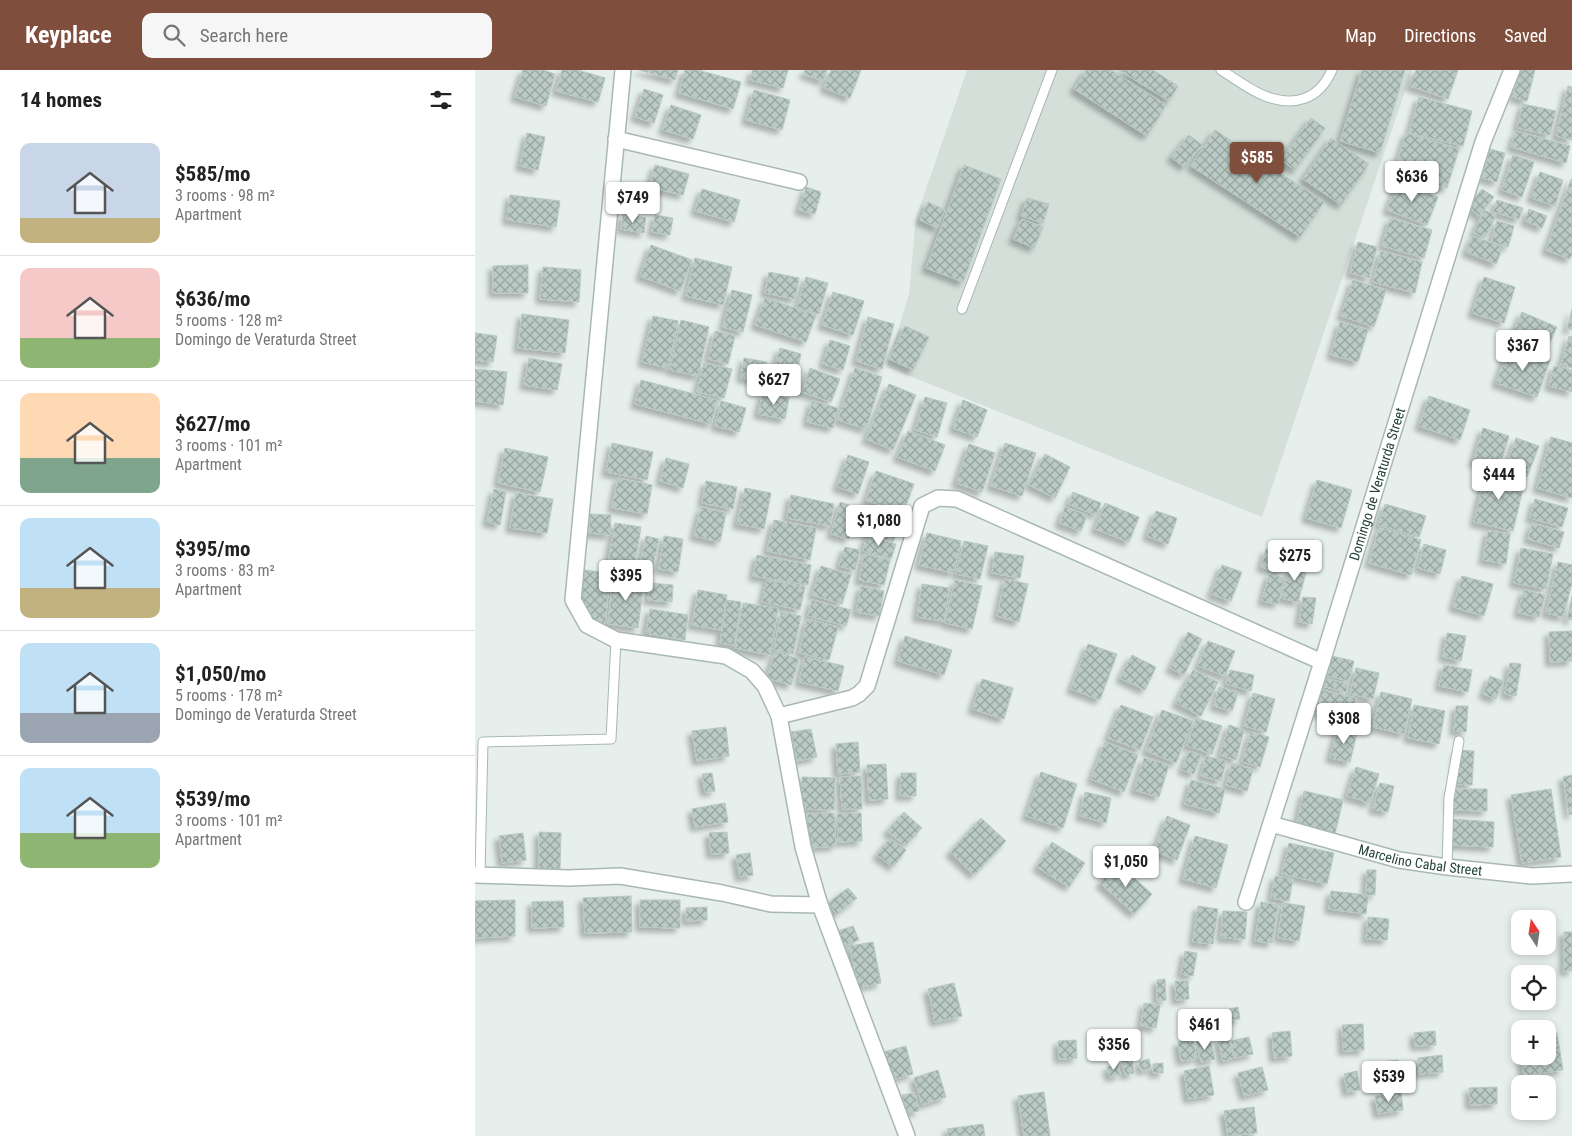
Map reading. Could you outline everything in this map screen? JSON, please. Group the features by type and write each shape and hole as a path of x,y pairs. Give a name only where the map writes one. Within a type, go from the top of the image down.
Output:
{"street":[{"name":"Domingo de Veraturda Street","path":"1246,902 1483,142 1512,70"},
{"path":"620,71 616,138 573,600 587,625 616,640 726,656 752,671 765,686 779,716 803,847 820,905 907,1136"},
{"path":"616,138 799,182"},
{"path":"779,716 852,698 867,686 922,506 938,498 957,499 1322,662"},
{"name":"Marcelino Cabal Street","path":"1271,824 1399,860 1532,876 1572,874"},
{"path":"477,875 569,878 620,876 722,893 771,904 820,905"}],"lane":[{"path":"962,309 1052,70"},
{"path":"1221,70 1264,96 1293,102 1309,98 1327,82 1332,70"},
{"path":"477,875 483,742 611,739 616,640"},
{"path":"1447,867 1449,798 1459,741"}],"shaded area":[{"path":"967,70 1412,70 1262,517 887,367 909,294 916,218"}],"building":[{"path":"523,70 543,70 555,74 546,106 515,97"},
{"path":"562,70 578,70 605,78 598,102 556,91"},
{"path":"639,70 678,70 675,80"},
{"path":"685,70 698,70 741,82 733,109 679,93"},
{"path":"753,70 788,70 783,88 750,80"},
{"path":"805,70 827,70 823,81 804,74"},
{"path":"831,70 861,70 850,98 824,88"},
{"path":"1086,70 1111,70 1166,105 1147,136 1074,89"},
{"path":"1119,70 1153,70 1178,86 1169,101"},
{"path":"1362,70 1405,70 1380,153 1340,141"},
{"path":"1416,70 1458,70 1448,99 1410,86"},
{"path":"1520,70 1535,70 1527,101 1513,97"},
{"path":"1568,86 1572,87 1572,140 1556,136"},
{"path":"644,89 663,95 654,123 635,117"},
{"path":"754,90 790,100 782,130 746,120"},
{"path":"1419,97 1472,111 1463,146 1409,133"},
{"path":"1523,104 1556,111 1550,135 1517,128"},
{"path":"671,105 701,115 693,139 663,130"},
{"path":"1311,118 1325,128 1295,170 1281,160"},
{"path":"1215,130 1324,202 1300,237 1191,166"},
{"path":"1516,131 1570,146 1566,163 1511,147"},
{"path":"527,133 545,137 538,170 520,166"},
{"path":"1406,133 1459,149 1447,188 1394,173"},
{"path":"1189,135 1202,145 1184,167 1171,157"},
{"path":"1331,138 1369,164 1341,205 1303,179"},
{"path":"1490,149 1505,153 1497,182 1482,178"},
{"path":"1513,155 1534,162 1522,197 1502,190"},
{"path":"655,165 689,174 683,195 649,187"},
{"path":"964,165 1001,179 963,282 926,268"},
{"path":"1540,172 1563,180 1555,206 1531,198"},
{"path":"1571,179 1572,254 1570,259 1546,250"},
{"path":"1398,182 1438,197 1427,225 1387,210"},
{"path":"638,184 642,205 627,208 623,187"},
{"path":"806,187 821,192 815,214 799,210"},
{"path":"702,189 740,200 734,222 695,211"},
{"path":"1482,189 1494,197 1479,216 1468,207"},
{"path":"510,195 560,201 556,227 507,220"},
{"path":"1027,198 1049,204 1043,223 1021,216"},
{"path":"1497,200 1523,208 1519,219 1493,212"},
{"path":"928,202 945,210 937,228 920,220"},
{"path":"1529,209 1547,216 1542,228 1525,221"},
{"path":"1484,210 1496,215 1485,238 1474,233"},
{"path":"623,214 646,218 644,233 621,229"},
{"path":"655,215 673,218 670,235 652,232"},
{"path":"1390,218 1432,230 1424,258 1382,246"},
{"path":"1022,219 1043,227 1034,248 1013,239"},
{"path":"1497,221 1514,226 1508,247 1491,242"},
{"path":"1473,236 1503,247 1496,264 1466,252"},
{"path":"1358,242 1377,247 1369,278 1350,273"},
{"path":"651,245 692,260 680,291 640,276"},
{"path":"1381,251 1422,262 1415,293 1373,282"},
{"path":"695,258 732,267 723,305 686,296"},
{"path":"528,265 528,293 493,293 493,266"},
{"path":"543,267 581,270 579,302 540,299"},
{"path":"769,272 799,278 795,299 765,293"},
{"path":"806,277 828,283 819,314 797,308"},
{"path":"1484,277 1515,287 1504,323 1472,313"},
{"path":"1353,280 1386,290 1374,327 1341,316"},
{"path":"732,290 752,295 743,332 723,327"},
{"path":"833,292 864,301 853,335 822,325"},
{"path":"765,298 816,315 806,342 755,325"},
{"path":"1572,309 1572,330 1567,329"},
{"path":"1522,312 1557,327 1548,346 1514,331"},
{"path":"522,314 569,320 565,353 518,348"},
{"path":"653,316 678,321 668,368 642,362"},
{"path":"868,317 894,324 882,369 856,361"},
{"path":"681,320 709,327 698,376 670,370"},
{"path":"1340,322 1368,330 1358,362 1331,355"},
{"path":"905,326 929,337 913,370 889,359"},
{"path":"715,331 735,336 728,364 708,359"},
{"path":"475,333 497,336 493,362 475,360"},
{"path":"1569,336 1572,337 1572,368 1561,365"},
{"path":"830,340 850,346 843,370 823,364"},
{"path":"1509,346 1550,360 1537,397 1496,383"},
{"path":"780,348 801,354 797,372 775,366"},
{"path":"529,358 562,364 557,390 524,385"},
{"path":"744,358 767,362 764,382 741,378"},
{"path":"704,363 732,369 724,398 697,392"},
{"path":"1554,366 1572,370 1572,392 1549,386"},
{"path":"810,368 840,379 831,402 802,392"},
{"path":"855,368 882,377 866,429 838,420"},
{"path":"475,369 507,372 503,405 475,401"},
{"path":"641,380 717,400 711,424 635,404"},
{"path":"889,384 916,395 893,450 866,439"},
{"path":"763,393 789,398 785,419 758,414"},
{"path":"1429,396 1470,410 1460,440 1419,426"},
{"path":"925,397 947,403 937,437 915,430"},
{"path":"963,400 987,410 977,437 953,428"},
{"path":"721,401 746,408 739,432 715,426"},
{"path":"812,401 838,408 833,428 807,422"},
{"path":"1483,428 1509,436 1499,470 1473,462"},
{"path":"908,431 945,445 935,471 897,457"},
{"path":"1551,437 1572,443 1572,498 1537,488"},
{"path":"1516,438 1539,446 1527,477 1505,469"},
{"path":"612,443 653,452 647,480 606,472"},
{"path":"1005,443 1036,453 1022,496 991,486"},
{"path":"969,444 995,453 982,492 956,483"},
{"path":"505,448 548,457 540,492 498,483"},
{"path":"1045,454 1070,467 1055,498 1029,485"},
{"path":"848,455 869,462 858,494 837,487"},
{"path":"666,458 689,464 683,488 660,481"},
{"path":"876,471 914,484 903,513 866,500"},
{"path":"1486,471 1525,480 1513,531 1474,522"},
{"path":"618,478 652,485 647,514 612,508"},
{"path":"1317,480 1352,490 1341,528 1306,518"},
{"path":"706,481 737,487 733,509 702,503"},
{"path":"745,488 771,493 764,529 737,524"},
{"path":"494,489 506,492 500,525 487,522"},
{"path":"1073,492 1101,503 1096,515 1068,504"},
{"path":"516,493 553,499 547,533 510,528"},
{"path":"791,495 834,504 830,526 787,518"},
{"path":"1535,499 1568,508 1562,527 1530,518"},
{"path":"840,502 858,508 849,539 831,534"},
{"path":"1105,503 1139,517 1129,542 1095,529"},
{"path":"1385,504 1426,516 1419,537 1378,525"},
{"path":"701,507 726,513 720,542 694,536"},
{"path":"1065,507 1087,515 1081,531 1059,523"},
{"path":"875,508 901,518 893,542 866,533"},
{"path":"1156,511 1177,518 1168,544 1147,536"},
{"path":"590,514 611,515 610,535 589,533"},
{"path":"774,520 816,528 810,560 767,551"},
{"path":"615,523 641,527 634,568 608,563"},
{"path":"1532,523 1564,532 1559,548 1528,539"},
{"path":"1379,528 1421,540 1411,575 1369,563"},
{"path":"1488,531 1510,534 1506,564 1483,560"},
{"path":"927,533 961,541 953,573 919,565"},
{"path":"646,536 659,539 652,570 639,568"},
{"path":"664,536 683,539 678,572 659,569"},
{"path":"867,536 896,544 891,559 863,551"},
{"path":"964,541 988,546 980,579 956,574"},
{"path":"1424,544 1446,550 1440,574 1418,568"},
{"path":"845,547 860,550 855,570 839,566"},
{"path":"1521,548 1553,554 1546,589 1514,583"},
{"path":"1266,549 1286,554 1282,573 1261,567"},
{"path":"995,552 1024,556 1020,578 992,573"},
{"path":"864,554 890,560 884,585 859,580"},
{"path":"757,555 811,565 808,585 753,576"},
{"path":"1292,561 1308,565 1298,602 1281,598"},
{"path":"1558,562 1572,565 1572,583 1563,617 1546,613"},
{"path":"1222,565 1242,572 1231,601 1211,594"},
{"path":"821,566 851,575 842,604 812,595"},
{"path":"584,570 610,573 605,624 592,621 580,601"},
{"path":"1269,574 1284,578 1278,604 1262,601"},
{"path":"613,576 644,580 638,628 608,624"},
{"path":"1462,576 1493,584 1484,616 1453,607"},
{"path":"1005,579 1028,584 1019,622 997,616"},
{"path":"767,580 805,587 800,610 762,602"},
{"path":"955,580 982,586 972,629 945,623"},
{"path":"650,583 673,585 672,602 648,600"},
{"path":"922,584 949,588 944,621 917,617"},
{"path":"861,586 884,591 879,616 856,612"},
{"path":"698,590 727,595 721,630 692,625"},
{"path":"1524,590 1545,595 1539,617 1518,613"},
{"path":"1572,596 1572,620 1567,619"},
{"path":"1303,597 1316,598 1312,624 1299,622"},
{"path":"727,600 741,602 734,645 720,643"},
{"path":"812,600 851,610 846,626 808,616"},
{"path":"743,603 778,608 770,655 735,648"},
{"path":"650,609 688,615 685,640 646,633"},
{"path":"781,612 801,616 793,654 774,650"},
{"path":"807,619 838,627 829,660 799,653"},
{"path":"1572,631 1572,661 1550,662 1549,632"},
{"path":"1188,632 1202,639 1184,675 1170,668"},
{"path":"1447,633 1466,636 1461,661 1443,657"},
{"path":"905,636 952,650 944,675 898,661"},
{"path":"1208,641 1235,651 1225,676 1198,666"},
{"path":"1088,644 1117,654 1100,700 1071,689"},
{"path":"775,652 799,659 791,685 767,678"},
{"path":"1132,655 1156,667 1145,690 1120,678"},
{"path":"1332,656 1354,661 1349,681 1328,676"},
{"path":"805,657 844,666 838,691 799,682"},
{"path":"1510,663 1521,664 1516,696 1505,694"},
{"path":"1444,665 1472,670 1468,692 1439,686"},
{"path":"1356,668 1379,673 1373,699 1350,694"},
{"path":"1193,670 1218,682 1201,716 1176,703"},
{"path":"1230,670 1254,675 1251,691 1226,684"},
{"path":"1490,676 1503,681 1496,699 1483,694"},
{"path":"1324,678 1348,684 1346,692 1322,686"},
{"path":"982,679 1013,688 1004,719 972,709"},
{"path":"1219,687 1238,693 1232,711 1214,706"},
{"path":"1318,689 1356,698 1351,720 1313,712"},
{"path":"1381,692 1412,699 1404,734 1373,727"},
{"path":"1253,693 1275,699 1266,732 1244,726"},
{"path":"1121,705 1153,717 1140,750 1108,738"},
{"path":"1414,705 1445,711 1439,744 1408,738"},
{"path":"1456,706 1468,706 1466,732 1454,731"},
{"path":"1162,710 1193,721 1176,763 1146,751"},
{"path":"1196,718 1222,726 1212,754 1187,746"},
{"path":"1229,725 1244,730 1236,760 1220,755"},
{"path":"726,727 729,756 697,761 692,731"},
{"path":"1338,728 1357,733 1350,762 1330,758"},
{"path":"811,729 817,757 797,761 791,732"},
{"path":"1251,732 1269,737 1260,767 1242,762"},
{"path":"858,742 860,772 838,774 836,744"},
{"path":"1105,742 1138,755 1124,792 1091,779"},
{"path":"1457,750 1474,751 1472,785 1455,784"},
{"path":"1189,751 1201,755 1194,774 1182,770"},
{"path":"1206,756 1226,761 1221,781 1201,776"},
{"path":"1144,758 1169,765 1159,797 1134,790"},
{"path":"1232,763 1253,769 1247,791 1226,785"},
{"path":"886,764 888,799 869,800 867,765"},
{"path":"1356,767 1379,774 1370,803 1347,796"},
{"path":"1041,772 1077,784 1063,828 1026,816"},
{"path":"712,773 715,791 705,792 702,774"},
{"path":"901,773 916,773 916,796 900,796"},
{"path":"1572,775 1572,814 1569,815 1563,777"},
{"path":"861,776 862,809 842,809 840,777"},
{"path":"802,777 835,778 834,810 801,809"},
{"path":"1191,780 1225,789 1219,813 1185,804"},
{"path":"1380,783 1394,786 1388,812 1373,809"},
{"path":"1450,789 1487,789 1487,811 1450,810"},
{"path":"1551,789 1561,857 1522,863 1511,795"},
{"path":"1304,791 1343,800 1335,834 1296,826"},
{"path":"1085,792 1111,798 1106,823 1080,816"},
{"path":"725,803 728,822 695,827 692,809"},
{"path":"904,812 922,828 905,846 887,831"},
{"path":"834,813 836,846 809,848 807,814"},
{"path":"861,813 862,841 838,842 837,814"},
{"path":"1167,816 1190,825 1177,860 1154,851"},
{"path":"981,818 1006,841 974,875 950,852"},
{"path":"1452,819 1494,822 1493,847 1450,845"},
{"path":"539,832 561,833 560,869 539,869"},
{"path":"727,832 729,853 711,854 709,833"},
{"path":"523,833 526,860 502,863 499,836"},
{"path":"1195,836 1228,845 1216,888 1183,879"},
{"path":"890,838 906,850 893,867 877,855"},
{"path":"1052,842 1085,863 1069,887 1037,867"},
{"path":"1289,843 1334,853 1327,884 1282,874"},
{"path":"750,853 753,875 740,877 736,855"},
{"path":"1118,863 1152,894 1134,914 1100,883"},
{"path":"1367,870 1376,870 1375,895 1366,895"},
{"path":"1275,876 1293,879 1289,901 1271,898"},
{"path":"848,888 857,898 837,914 828,903"},
{"path":"1331,891 1368,895 1366,914 1329,909"},
{"path":"631,896 632,932 585,933 583,898"},
{"path":"515,900 515,936 475,938 475,901"},
{"path":"640,900 680,900 680,928 640,927"},
{"path":"563,901 564,927 532,928 532,902"},
{"path":"1261,902 1278,905 1272,943 1255,941"},
{"path":"1283,903 1305,906 1299,941 1278,938"},
{"path":"1198,906 1218,909 1213,944 1193,942"},
{"path":"707,907 707,920 686,921 686,908"},
{"path":"1223,911 1247,912 1245,939 1221,938"},
{"path":"1368,917 1389,919 1387,940 1366,939"},
{"path":"853,926 859,940 843,946 838,931"},
{"path":"1564,932 1572,932 1572,971 1564,971"},
{"path":"873,942 881,983 858,988 850,946"},
{"path":"1185,951 1197,953 1193,976 1181,974"},
{"path":"1165,979 1166,1000 1157,1001 1157,980"},
{"path":"1175,981 1188,981 1189,999 1176,1000"},
{"path":"954,983 962,1016 935,1022 928,989"},
{"path":"1144,1003 1160,1005 1156,1028 1141,1026"},
{"path":"1238,1007 1240,1019 1230,1020 1229,1009"},
{"path":"1363,1024 1364,1050 1343,1051 1342,1025"},
{"path":"1290,1031 1292,1056 1274,1058 1272,1033"},
{"path":"1435,1031 1436,1045 1415,1046 1414,1033"},
{"path":"1556,1033 1563,1070 1524,1075 1522,1065 1556,1065"},
{"path":"1228,1037 1234,1058 1223,1061 1218,1040"},
{"path":"1249,1037 1253,1054 1235,1058 1231,1041"},
{"path":"1193,1039 1197,1058 1181,1061 1178,1042"},
{"path":"1210,1039 1215,1059 1201,1062 1196,1042"},
{"path":"1076,1040 1077,1058 1059,1059 1058,1041"},
{"path":"906,1046 913,1074 892,1080 884,1052"},
{"path":"1442,1055 1443,1072 1419,1074 1418,1058"},
{"path":"1132,1059 1134,1073 1125,1075 1122,1060"},
{"path":"1149,1059 1151,1068 1141,1071 1139,1062"},
{"path":"1398,1060 1401,1086 1383,1088 1380,1062"},
{"path":"1163,1063 1163,1073 1153,1073 1153,1064"},
{"path":"1118,1064 1120,1075 1110,1077 1107,1067"},
{"path":"1209,1066 1214,1095 1188,1099 1184,1071"},
{"path":"1262,1067 1268,1090 1244,1096 1238,1073"},
{"path":"938,1070 946,1097 922,1105 914,1078"},
{"path":"1357,1071 1360,1090 1347,1092 1344,1074"},
{"path":"1497,1087 1497,1104 1470,1105 1469,1088"},
{"path":"1044,1092 1050,1136 1024,1136 1018,1096"},
{"path":"1401,1092 1403,1110 1378,1114 1375,1096"},
{"path":"915,1093 919,1111 906,1113 902,1095"},
{"path":"1254,1107 1257,1133 1228,1136 1224,1111"},
{"path":"983,1124 985,1136 948,1136 947,1129"}]}
